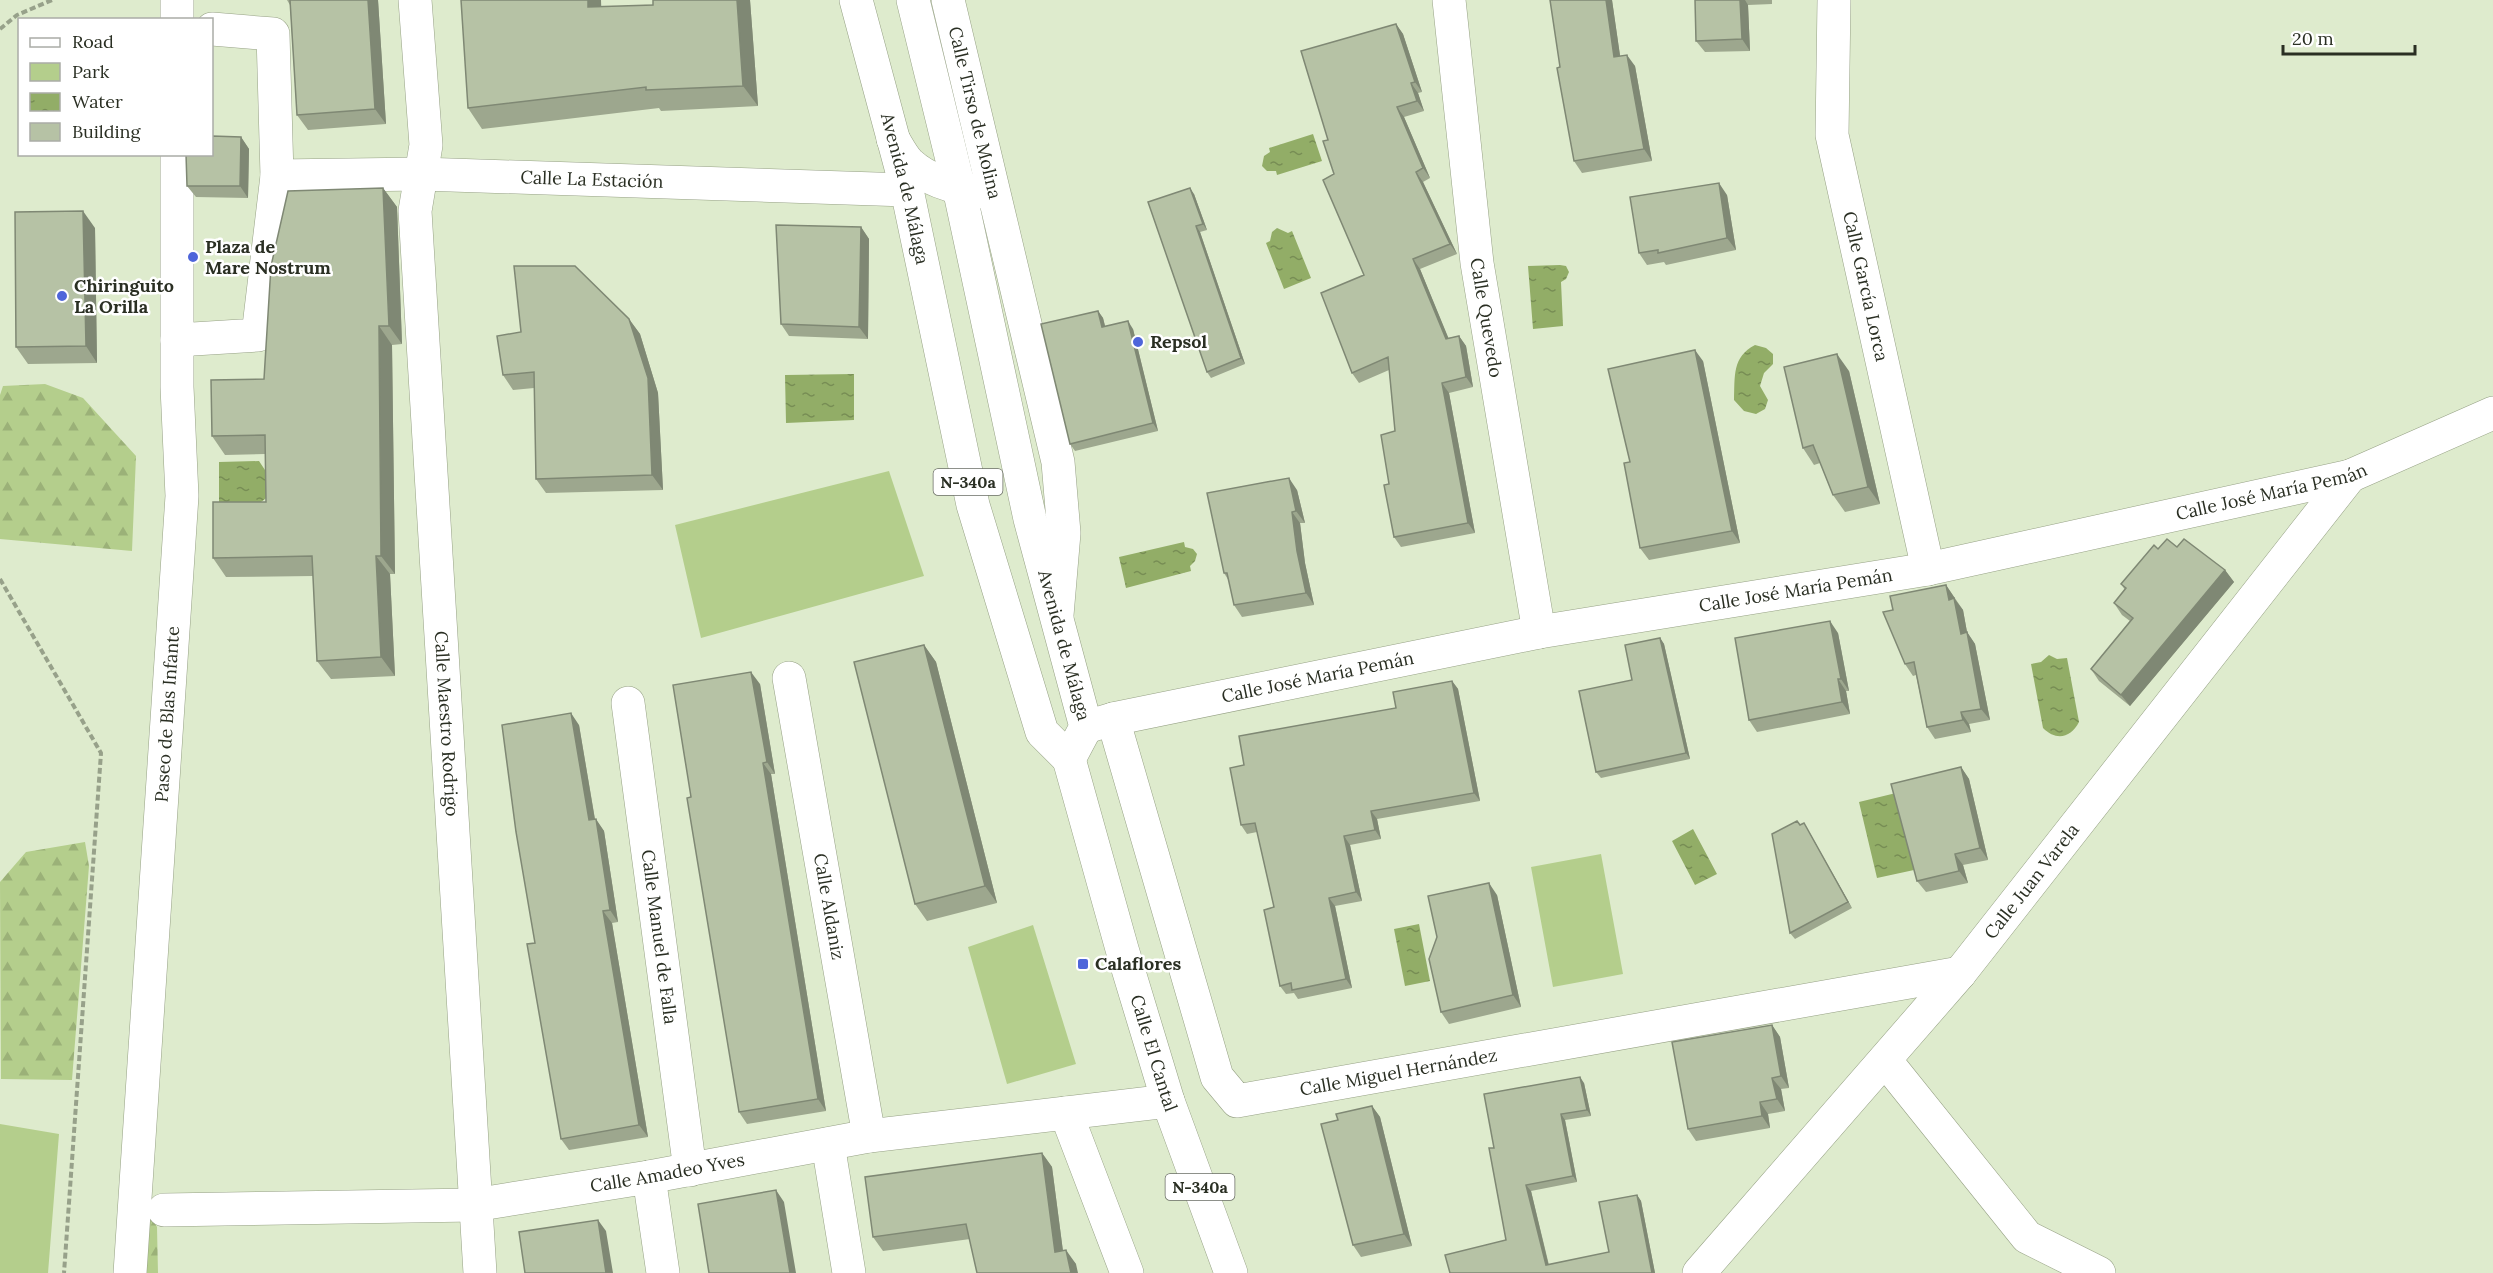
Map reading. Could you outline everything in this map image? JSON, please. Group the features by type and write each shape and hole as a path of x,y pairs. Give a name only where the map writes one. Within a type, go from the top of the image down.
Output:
{"street":[{"path":"177,0 177,18"},
{"name":"Calle Maestro Rodrigo","path":"416,0 426,145 415,211 474,1205 480,1273"},
{"name":"Avenida de Málaga","path":"856,0 907,190 973,505 1042,732 1069,759 1100,723 1056,621 1030,519 959,188 913,0"},
{"name":"Calle Tirso de Molina","path":"948,0 1058,462 1064,533 1056,621"},
{"name":"Calle Quevedo","path":"1449,0 1477,263 1539,632"},
{"name":"Calle García Lorca","path":"1834,0 1832,135 1928,568"},
{"path":"177,340 258,335 277,176 273,34 213,29"},
{"path":"893,139 909,163 938,180 959,188 992,184"},
{"name":"Paseo de Blas Infante","path":"130,1273 182,496 177,340 177,156"},
{"name":"Calle La Estación","path":"277,176 421,174 907,190"},
{"name":"Calle José María Pemán","path":"1100,723 1539,632 1928,568 2350,476 2493,413"},
{"name":"Calle Juan Varela","path":"1699,1273 1960,973 2350,476"},
{"name":"Calle Aldaniz","path":"789,678 869,1136"},
{"name":"Calle Manuel de Falla","path":"628,704 690,1170"},
{"name":"Calle Miguel Hernández","path":"1100,723 1217,1077 1237,1101 1960,973"},
{"name":"Calle El Cantal","path":"1069,759 1122,949 1168,1101 1232,1273"},
{"path":"1885,1059 2027,1237 2099,1273"},
{"name":"Calle Amadeo Yves","path":"164,1210 474,1205 690,1170 869,1136 1168,1101"},
{"path":"1066,1113 1127,1273"},
{"path":"828,1144 849,1273"},
{"path":"649,1177 663,1273"}],"path":[{"path":"0,29 17,15 52,0"},
{"path":"0,579 101,753 64,1273"}],"green space":[{"path":"45,384 83,398 136,456 132,551 0,539 0,395 3,386"},
{"path":"889,471 924,576 701,638 675,525"},
{"path":"85,842 89,866 72,1080 1,1079 0,882 26,852"},
{"path":"1601,854 1623,974 1553,987 1531,867"},
{"path":"1033,925 1076,1064 1007,1084 968,947"},
{"path":"0,1124 59,1134 48,1273 0,1273"},
{"path":"146,1208 157,1227 158,1273 142,1273"}],"water":[{"path":"1313,134 1322,161 1277,175 1276,171 1267,171 1262,166 1264,156 1270,152 1269,148"},
{"path":"1277,228 1288,233 1292,231 1311,278 1284,289 1266,243 1270,241 1272,232"},
{"path":"1528,266 1566,266 1569,272 1566,279 1561,282 1563,326 1533,329"},
{"path":"1755,345 1766,348 1773,354 1773,364 1764,373 1760,386 1768,400 1765,409 1756,414 1744,411 1734,400 1736,368 1742,355"},
{"path":"854,374 854,420 786,423 785,375"},
{"path":"259,461 269,476 269,496 257,505 219,506 219,462"},
{"path":"1184,542 1185,547 1193,549 1197,554 1190,566 1191,571 1126,588 1119,557"},
{"path":"2049,655 2057,659 2067,658 2079,722 2072,732 2063,736 2053,735 2043,728 2031,664 2041,662"},
{"path":"1896,793 1914,870 1877,878 1859,802"},
{"path":"1693,829 1717,874 1695,885 1672,841"},
{"path":"1419,924 1430,981 1405,986 1394,929"}],"building":[{"path":"290,0 368,0 375,109 297,115"},
{"path":"461,0 588,0 588,7 653,5 653,0 737,0 743,86 646,90 646,87 468,108"},
{"path":"1550,0 1606,0 1614,57 1627,55 1644,149 1574,161 1557,68 1560,67"},
{"path":"1695,0 1740,0 1742,39 1696,41"},
{"path":"1396,24 1415,82 1411,83 1417,101 1397,107 1423,168 1416,172 1450,244 1413,259 1446,339 1459,336 1466,377 1442,383 1468,523 1394,537 1384,485 1389,484 1381,435 1395,431 1388,357 1352,373 1321,293 1364,275 1323,180 1334,174 1323,141 1328,140 1301,51"},
{"path":"213,136 241,137 240,186 187,186 186,156 213,156"},
{"path":"1719,183 1727,238 1658,253 1658,250 1639,253 1630,197"},
{"path":"383,188 389,326 379,326 381,556 376,556 381,657 317,661 312,556 213,558 213,502 266,502 265,435 212,436 211,380 264,379 271,266 288,191"},
{"path":"1190,188 1203,224 1196,226 1241,358 1207,372 1148,202"},
{"name":"Chiringuito La Orilla","path":"83,211 86,346 16,347 15,212"},
{"path":"776,225 861,227 859,327 781,324"},
{"path":"514,266 575,266 629,319 648,378 652,475 536,479 534,372 503,375 497,336 521,332"},
{"path":"1098,311 1102,327 1128,321 1153,423 1070,444 1041,324"},
{"path":"1695,350 1732,531 1640,548 1624,463 1630,462 1608,369"},
{"path":"1837,354 1868,487 1833,495 1813,445 1803,448 1784,367"},
{"path":"1289,478 1296,511 1292,512 1297,551 1306,593 1234,605 1227,573 1224,573 1207,493"},
{"path":"2167,539 2177,547 2184,539 2225,570 2121,695 2091,669 2133,618 2114,603 2126,588 2121,584 2154,545 2158,549"},
{"path":"1946,585 1949,600 1954,598 1961,634 1967,632 1981,709 1961,712 1963,720 1927,727 1914,662 1905,664 1883,612 1893,610 1890,596"},
{"path":"1830,621 1841,679 1838,679 1842,702 1749,720 1735,638"},
{"path":"1660,638 1686,753 1596,772 1579,691 1632,680 1625,645"},
{"path":"924,645 985,886 915,904 854,662"},
{"path":"751,672 767,762 763,763 818,1099 739,1112 687,798 691,797 673,685"},
{"path":"1452,681 1474,793 1371,811 1375,830 1344,836 1356,892 1329,898 1346,979 1292,990 1291,983 1280,986 1264,910 1274,907 1255,823 1241,825 1230,768 1244,765 1239,736 1396,708 1393,692"},
{"path":"571,713 589,820 596,819 610,910 603,911 639,1125 561,1139 527,944 535,943 516,832 502,725"},
{"path":"1961,767 1980,848 1955,854 1959,871 1917,881 1891,784"},
{"path":"1797,821 1800,825 1804,823 1848,902 1790,933 1772,834"},
{"path":"1489,883 1513,995 1441,1012 1429,959 1437,937 1428,896"},
{"path":"1772,1025 1781,1076 1772,1078 1777,1099 1760,1102 1762,1116 1688,1129 1672,1042"},
{"path":"1580,1077 1587,1110 1561,1114 1573,1176 1526,1185 1546,1265 1609,1252 1599,1202 1637,1195 1652,1273 1450,1273 1445,1255 1506,1240 1489,1148 1494,1148 1484,1094"},
{"path":"1372,1106 1404,1234 1353,1245 1321,1124 1338,1120 1336,1114"},
{"path":"1042,1153 1055,1252 1066,1250 1071,1273 977,1273 966,1224 873,1237 865,1177"},
{"path":"776,1190 790,1273 709,1273 698,1204"},
{"path":"598,1220 606,1273 525,1273 519,1232"}],"place":[{"name":"Plaza de Mare Nostrum","path":"193,257"},
{"name":"Chiringuito La Orilla","path":"62,296"},
{"name":"Repsol","path":"1138,342"},
{"name":"Calaflores","path":"1083,964"}]}
